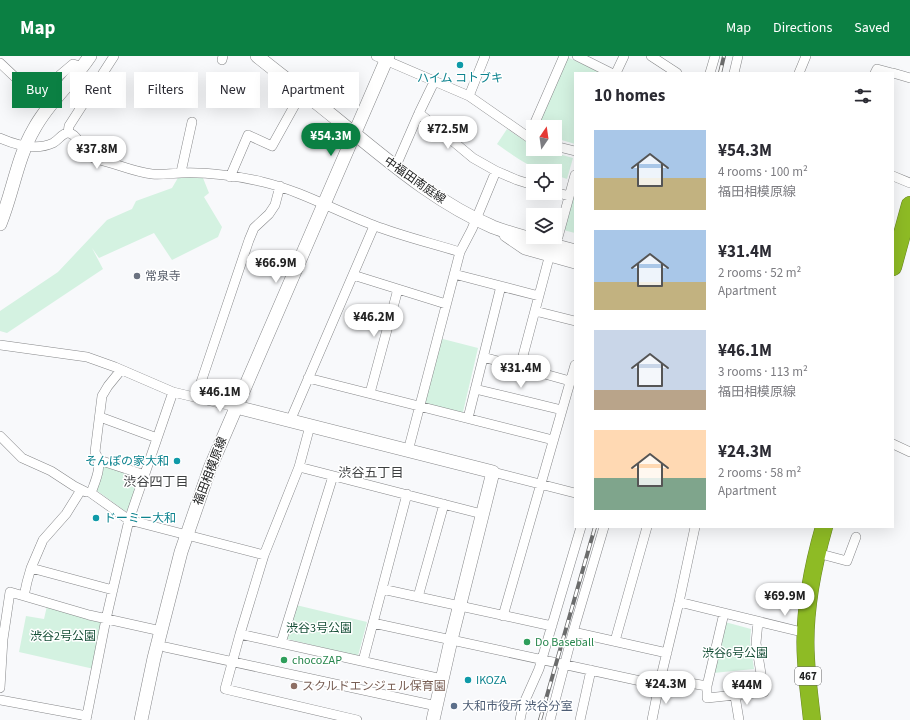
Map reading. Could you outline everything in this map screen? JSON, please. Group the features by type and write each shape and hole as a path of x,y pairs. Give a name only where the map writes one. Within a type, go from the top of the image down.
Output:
{"highway":[{"path":"894,263 910,205"},
{"name":"467","path":"812,720 806,660 806,633 809,602 817,553 824,528"}],"street":[{"path":"68,133 69,126 114,56"},
{"name":"中福田南庭線","path":"257,56 277,72"},
{"path":"469,96 484,56"},
{"path":"536,120 564,56"},
{"path":"577,56 609,72"},
{"path":"616,72 624,56"},
{"path":"651,56 675,72"},
{"path":"734,72 738,56"},
{"path":"799,72 806,56"},
{"path":"710,72 714,57"},
{"path":"383,58 434,82 469,96 526,135"},
{"name":"福田相模原線","path":"141,720 181,552 210,468 354,134 383,58"},
{"path":"0,63 35,96 73,64 86,61"},
{"path":"0,224 3,210 24,146 42,115 86,61"},
{"path":"876,72 877,69 889,72"},
{"path":"894,73 910,78"},
{"path":"395,168 434,82"},
{"path":"230,177 248,135 272,146 293,108"},
{"name":"中福田南庭線","path":"322,108 395,168 421,186 476,218 511,233 574,251"},
{"path":"419,113 473,158 496,171 526,183"},
{"path":"181,172 192,122"},
{"path":"0,138 13,144 24,146 48,145 55,142 62,135 68,133 76,136 80,146 89,156 96,159 150,174 160,175 181,172 251,179 280,186 374,226 460,252"},
{"path":"562,148 574,151"},
{"path":"408,451 460,252 496,171"},
{"path":"894,176 910,183"},
{"path":"562,218 574,178"},
{"path":"196,397 249,240 254,228 269,214 275,205 280,186"},
{"path":"562,194 569,196"},
{"path":"290,421 374,226"},
{"path":"493,226 526,228"},
{"path":"493,226 525,248 574,262"},
{"path":"562,238 574,241"},
{"path":"520,367 550,254"},
{"path":"454,274 538,296"},
{"path":"353,275 446,304"},
{"path":"468,418 501,286"},
{"path":"370,394 398,289"},
{"path":"535,310 574,321"},
{"path":"0,345 87,357 173,392 574,492"},
{"path":"483,357 570,381"},
{"path":"503,616 562,410 570,398 570,381 574,368"},
{"path":"91,493 98,473 99,460 95,452 102,396 121,370"},
{"path":"308,378 553,440"},
{"path":"475,389 562,410"},
{"path":"0,700 86,718 106,619 130,520 173,392"},
{"path":"100,417 157,438"},
{"path":"310,426 299,467 264,555 225,689 358,720"},
{"path":"2,438 22,458 51,471 81,490 91,493 130,520 264,555"},
{"path":"894,444 910,452"},
{"path":"99,460 145,475"},
{"path":"299,467 482,514"},
{"path":"433,720 459,606 493,472"},
{"path":"281,643 333,476"},
{"path":"24,596 31,568 43,540 66,514 81,490"},
{"path":"363,661 407,494"},
{"path":"418,597 444,504"},
{"path":"520,720 523,705 539,670 581,528"},
{"path":"550,720 564,664 604,528"},
{"path":"615,641 647,528"},
{"path":"652,720 662,682 694,528"},
{"path":"817,553 847,561 856,537"},
{"path":"31,568 113,590"},
{"path":"382,589 552,626"},
{"path":"0,688 3,639 10,592 106,619 161,631"},
{"path":"679,602 806,633"},
{"path":"724,613 707,686 707,698 764,692 756,644 758,622"},
{"path":"373,623 591,670 662,682 707,686"},
{"path":"574,632 667,653"},
{"path":"240,634 442,679"},
{"path":"165,647 432,705"},
{"path":"581,720 591,670"},
{"path":"735,696 739,720"}],"green space":[{"path":"567,57 601,72 574,72 574,144 562,140 562,120 540,120"},
{"path":"507,129 526,141 526,156 562,155 573,158 567,179 562,177 562,164 528,164 497,144"},
{"path":"179,176 203,178 209,193 204,197 222,227 218,237 172,260 154,233 99,258 92,248 103,269 7,333 0,331 0,311 58,272 107,220 132,209 136,201 172,188"},
{"path":"574,188 574,233 563,230"},
{"path":"439,338 478,348 463,412 460,413 424,404"},
{"path":"105,466 138,476 140,480 129,510 125,511 96,490 103,467"},
{"name":"渋谷3号公園","path":"296,605 367,622 358,656 287,639"},
{"name":"渋谷2号公園","path":"47,606 104,621 94,669 19,652 26,616 44,619"},
{"name":"渋谷6号公園","path":"725,622 751,629 750,641 754,669 713,673"}],"railway":[{"path":"720,72 724,56"},
{"path":"540,720 595,528"}],"place":[{"name":"ハイム コトブキ","path":"460,65"},
{"name":"常泉寺","path":"137,276"},
{"name":"そんぽの家大和","path":"177,461"},
{"name":"ドーミー大和","path":"96,518"},
{"name":"Do Baseball","path":"527,642"},
{"name":"chocoZAP","path":"284,660"},
{"name":"IKOZA","path":"468,680"},
{"name":"スクルドエンジェル保育園","path":"294,686"},
{"name":"大和市役所 渋谷分室","path":"454,706"}],"district":[{"name":"渋谷五丁目","path":"371,472"},
{"name":"渋谷四丁目","path":"156,481"}]}
